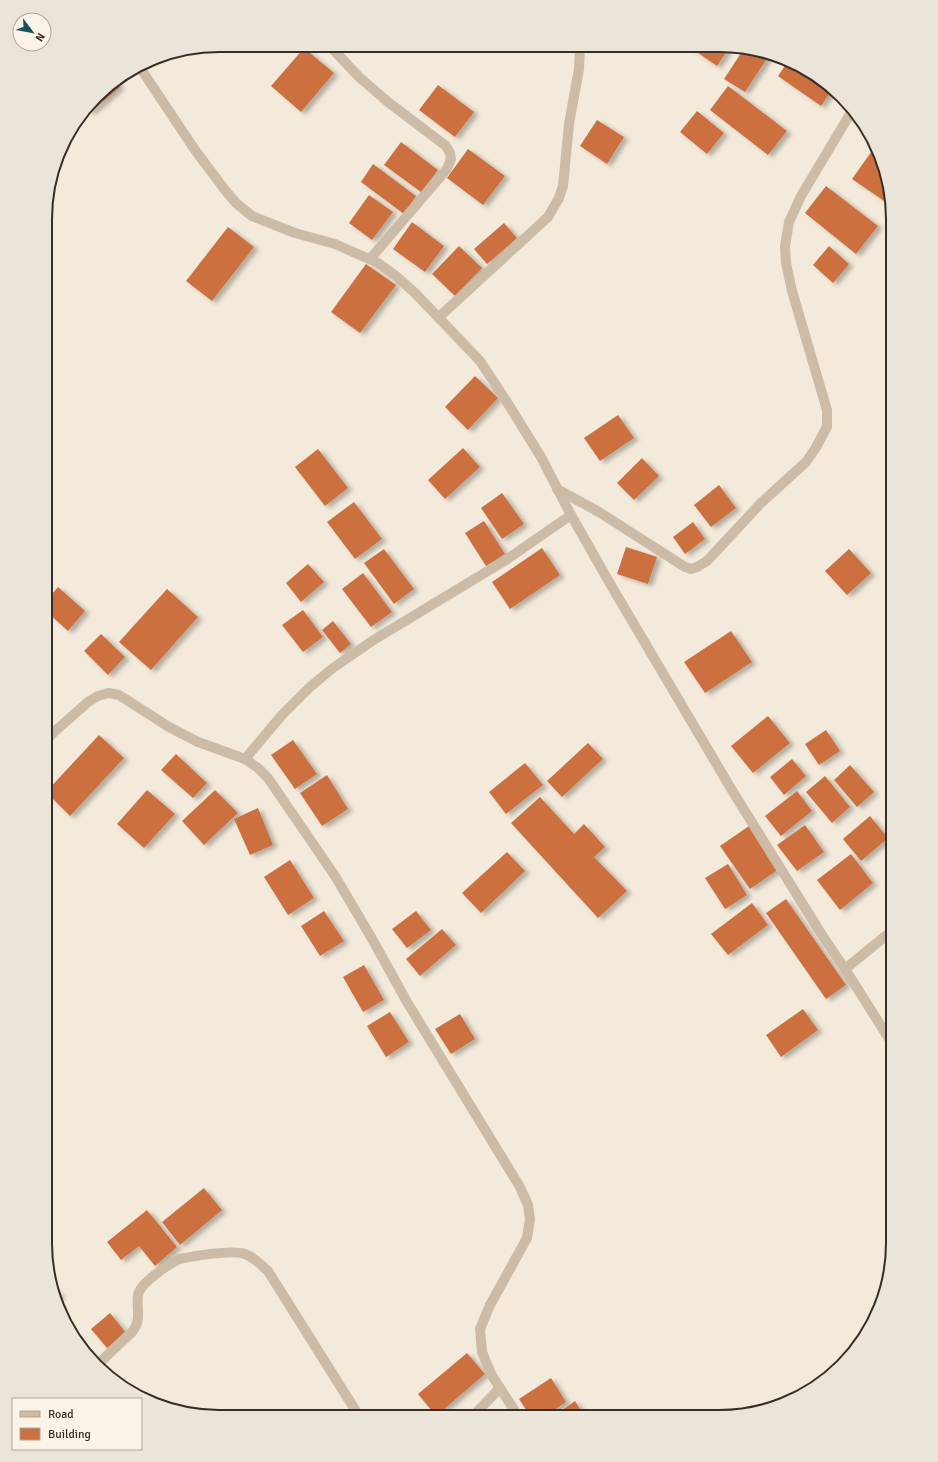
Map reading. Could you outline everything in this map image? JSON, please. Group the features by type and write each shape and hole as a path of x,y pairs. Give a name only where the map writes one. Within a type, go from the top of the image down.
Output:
{"street":[{"path":"336,52 359,77 388,102 440,140 450,152 451,159 447,169 370,260"},
{"path":"439,317 548,217 557,202 563,186 569,124 579,69 580,52"},
{"path":"142,70 195,150 236,203 252,216 295,233 335,244 370,260 396,276 439,317 480,361 541,457 571,515 733,792 886,1034"},
{"path":"557,489 599,512 673,560 691,569 707,560 761,503 806,462 827,427 827,410 792,291 786,263 785,246 789,222 801,196 850,114"},
{"path":"245,759 282,716 310,687 333,668 372,641 506,560 571,515"},
{"path":"52,734 88,702 98,696 108,693 119,696 134,704 169,727 198,742 245,759 258,768 268,778 335,876 407,1002 520,1187 528,1205 530,1220 527,1238 490,1305 480,1329 482,1352 491,1374 514,1410"},
{"path":"845,968 886,936"},
{"path":"101,1361 133,1331 138,1324 138,1293 143,1285 171,1263 179,1259 236,1252 245,1254 254,1259 268,1271 355,1410"},
{"path":"479,1410 500,1389"}],"building":[{"path":"301,52 309,52 334,73 301,112 271,86"},
{"path":"697,52 726,52 717,66"},
{"path":"741,53 767,59 745,92 724,79"},
{"path":"785,66 803,74 829,93 821,106 778,76"},
{"path":"118,85 120,87 90,113 109,93"},
{"path":"438,85 474,112 455,137 419,110"},
{"path":"728,86 787,131 768,155 710,110"},
{"path":"697,111 724,133 707,154 680,132"},
{"path":"597,120 624,137 607,164 580,146"},
{"path":"401,142 438,170 421,192 384,165"},
{"path":"468,149 505,176 483,205 447,178"},
{"path":"872,151 883,186 885,202 852,179"},
{"path":"373,164 416,196 404,214 361,182"},
{"path":"826,186 878,226 856,254 805,213"},
{"path":"369,195 393,212 372,240 349,223"},
{"path":"412,222 444,246 425,272 393,249"},
{"path":"504,223 517,238 487,264 474,249"},
{"path":"228,227 254,247 212,301 186,281"},
{"path":"459,246 482,268 455,296 432,274"},
{"path":"829,246 849,264 833,283 813,265"},
{"path":"366,264 396,285 360,333 331,312"},
{"path":"475,376 498,398 468,430 445,407"},
{"path":"618,415 634,438 600,461 584,438"},
{"path":"463,448 480,467 445,499 428,480"},
{"path":"318,449 348,488 325,506 295,467"},
{"path":"642,458 659,476 634,500 617,483"},
{"path":"719,485 736,508 711,527 694,505"},
{"path":"502,493 524,524 502,539 481,508"},
{"path":"354,502 382,539 355,559 327,522"},
{"path":"484,521 505,554 486,566 465,533"},
{"path":"693,522 705,539 685,554 673,537"},
{"path":"626,547 657,557 648,584 617,574"},
{"path":"542,548 560,575 510,609 492,582"},
{"path":"384,549 414,589 394,604 364,563"},
{"path":"849,549 871,573 847,595 825,571"},
{"path":"308,564 324,582 301,602 286,583"},
{"path":"363,573 392,612 371,627 342,589"},
{"path":"58,587 85,611 68,631 52,616 52,594"},
{"path":"167,589 198,617 151,670 119,642"},
{"path":"303,610 323,637 303,652 282,625"},
{"path":"333,621 351,644 340,653 322,630"},
{"path":"731,631 752,662 705,693 684,662"},
{"path":"101,634 125,657 108,675 84,651"},
{"path":"768,716 790,743 753,773 731,746"},
{"path":"826,730 840,751 819,765 805,744"},
{"path":"99,735 124,758 70,816 52,798 52,786"},
{"path":"293,740 317,774 295,789 271,755"},
{"path":"588,743 603,759 562,797 547,781"},
{"path":"176,754 207,783 193,798 161,770"},
{"path":"792,759 806,776 784,795 770,777"},
{"path":"525,763 543,785 506,814 489,792"},
{"path":"850,765 874,792 857,807 834,780"},
{"path":"327,775 348,809 322,826 300,793"},
{"path":"825,776 850,807 832,823 806,792"},
{"path":"147,790 175,814 144,848 117,824"},
{"path":"215,790 238,813 204,845 182,821"},
{"path":"797,791 812,811 781,836 765,816"},
{"path":"540,797 574,834 584,824 605,847 594,857 627,891 598,918 511,823"},
{"path":"258,808 273,845 250,855 234,819"},
{"path":"870,816 886,836 886,840 861,861 843,839"},
{"path":"805,825 824,852 797,871 777,845"},
{"path":"749,826 779,869 750,889 720,846"},
{"path":"507,852 525,871 481,913 462,893"},
{"path":"851,854 873,883 840,910 817,880"},
{"path":"290,860 314,898 288,915 264,877"},
{"path":"728,864 747,895 725,909 705,878"},
{"path":"786,899 846,985 826,999 766,913"},
{"path":"752,903 768,925 728,955 711,934"},
{"path":"324,911 344,941 320,956 301,926"},
{"path":"416,911 431,930 407,948 392,929"},
{"path":"442,929 456,945 420,976 406,959"},
{"path":"364,965 384,1000 363,1012 343,977"},
{"path":"803,1009 818,1030 781,1057 766,1035"},
{"path":"390,1012 409,1042 386,1057 367,1026"},
{"path":"460,1014 475,1039 451,1054 435,1029"},
{"path":"204,1188 222,1210 180,1245 162,1222"},
{"path":"147,1210 177,1247 155,1266 139,1246 121,1260 107,1242"},
{"path":"110,1313 126,1333 107,1348 91,1329"},
{"path":"467,1353 485,1374 443,1410 431,1410 418,1394"},
{"path":"551,1378 566,1402 554,1410 526,1410 519,1399"},
{"path":"575,1401 581,1410 562,1410"}]}
